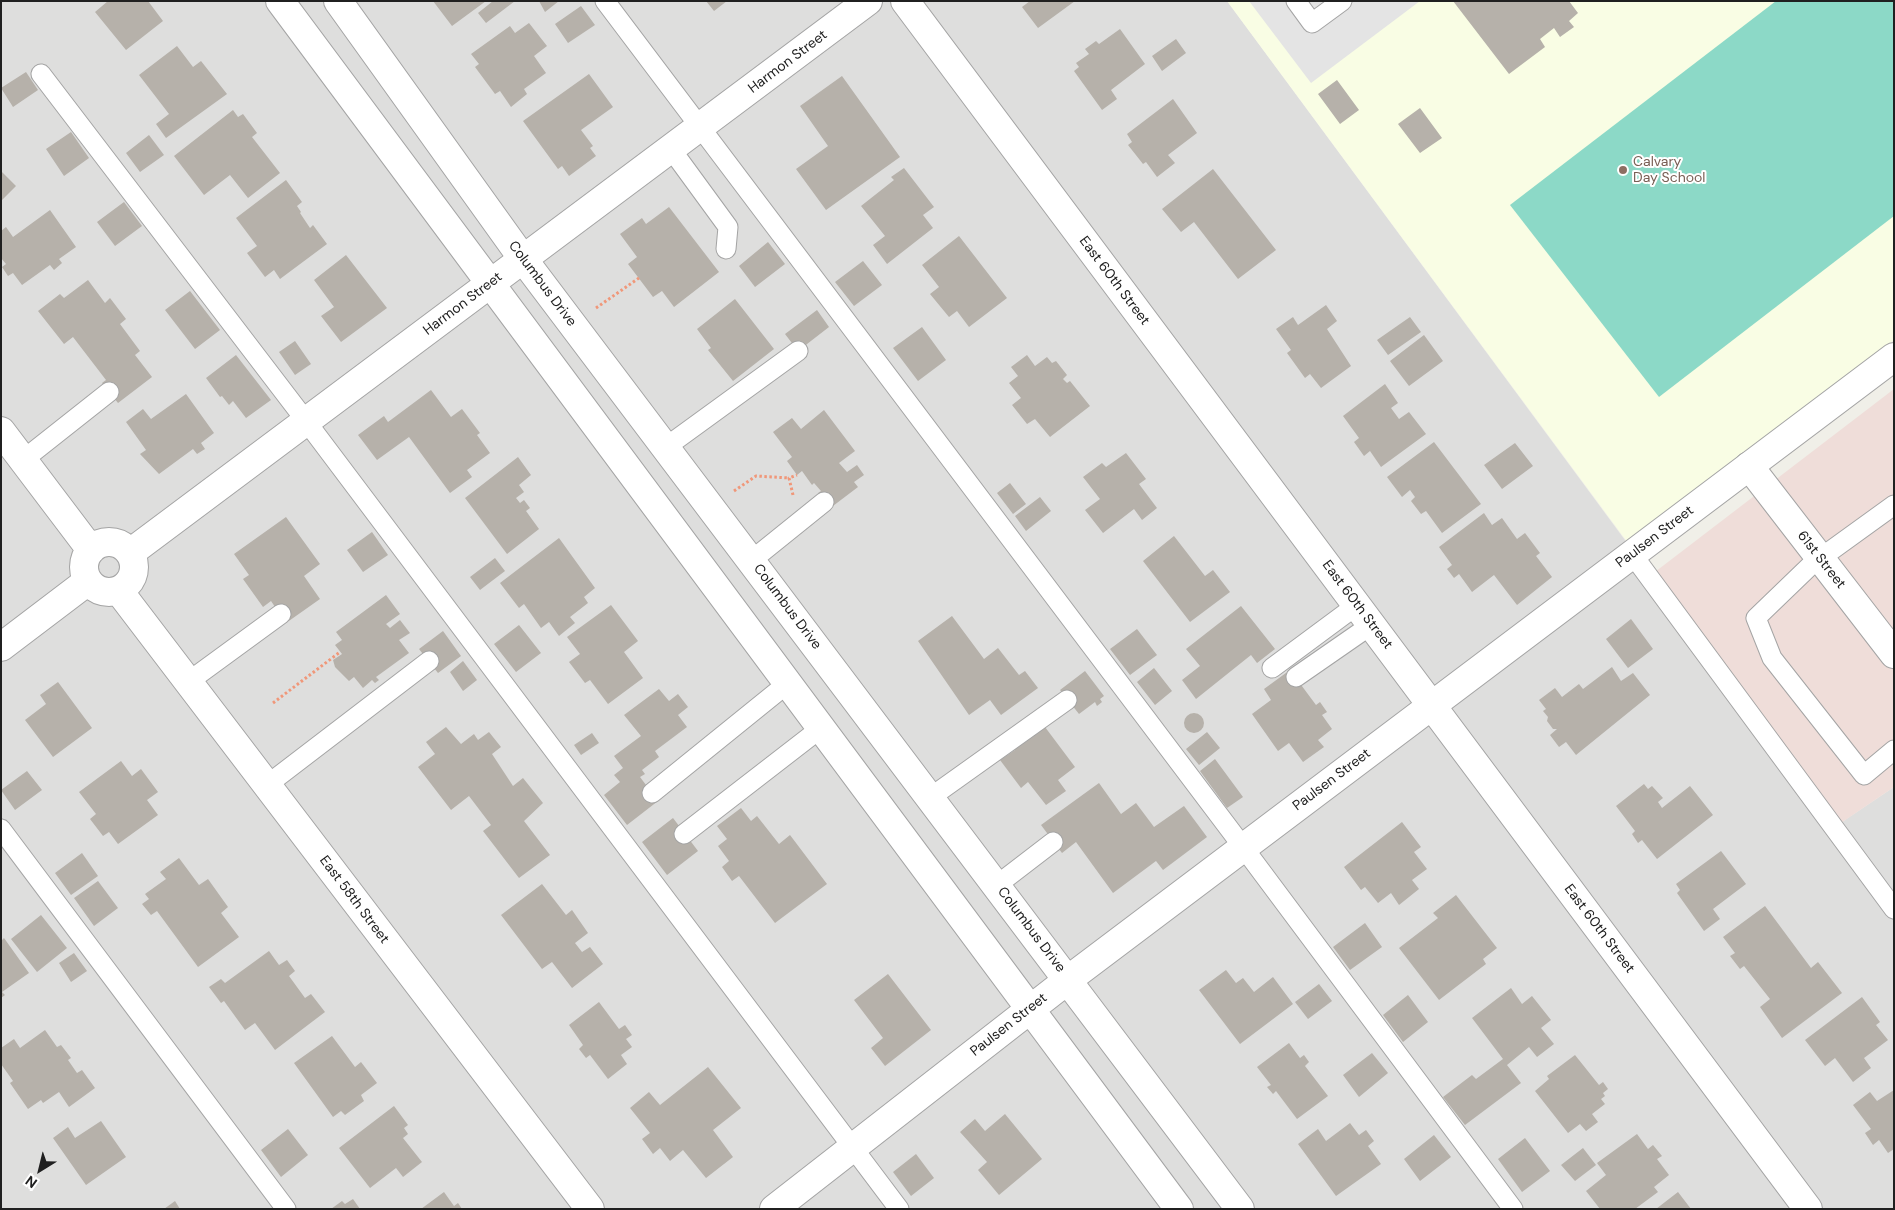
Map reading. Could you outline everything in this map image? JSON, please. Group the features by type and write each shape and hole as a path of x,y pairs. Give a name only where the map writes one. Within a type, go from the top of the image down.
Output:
{"street":[{"path":"280,1 1179,1209"},
{"name":"Columbus Drive","path":"338,1 523,259 931,797 1240,1209"},
{"name":"Harmon Street","path":"130,553 868,1"},
{"name":"East 60th Street","path":"905,1 1808,1209"},
{"name":"Paulsen Street","path":"774,1209 1068,979 1894,357"},
{"path":"1,430 91,550"},
{"name":"61st Street","path":"1749,466 1894,654"},
{"path":"111,542 122,545 130,553 134,564 134,574 128,585 119,591 107,592 96,589 88,581 84,571 85,560 91,550 100,544 111,542"},
{"path":"1,648 88,581"},
{"name":"East 58th Street","path":"119,591 590,1209"}],"lane":[{"path":"605,1 1243,847 1513,1209"},
{"path":"1296,1 1312,23 1342,1"},
{"path":"41,74 306,421 899,1209"},
{"path":"671,149 728,227 726,249"},
{"path":"666,447 798,351"},
{"path":"23,460 109,392"},
{"path":"752,560 824,502"},
{"path":"1894,505 1820,560 1756,618 1772,658 1864,774 1894,750"},
{"path":"1632,554 1894,909"},
{"path":"188,682 281,614"},
{"path":"1272,668 1364,615"},
{"path":"1296,677 1364,615"},
{"path":"267,785 429,661"},
{"path":"652,793 684,770 788,683"},
{"path":"931,797 1068,700"},
{"path":"684,834 821,728"},
{"path":"1,829 286,1209"},
{"path":"997,885 1054,842"}],"path":[{"path":"573,324 639,278"},
{"path":"712,508 756,476 789,478"},
{"path":"273,703 340,652"}],"shaded area":[{"path":"1,1 1227,1 1836,826 1894,787 1894,1209 1,1209"},
{"name":"Calvary Day School","path":"1227,1 1894,1 1894,340 1628,543"},
{"path":"1249,1 1420,1 1311,83"},
{"path":"1894,389 1894,787 1835,827 1651,575"}],"green space":[{"path":"1776,1 1894,1 1894,216 1659,397 1510,205"}],"building":[{"path":"108,1 148,1 163,21 126,50 95,12"},
{"path":"433,1 486,1 452,26"},
{"path":"493,1 515,1 486,23 478,13"},
{"path":"539,1 559,1 545,12"},
{"path":"706,1 727,1 714,11"},
{"path":"1030,1 1075,1 1038,28 1022,7"},
{"path":"1453,1 1569,1 1578,13 1569,21 1574,27 1560,37 1554,28 1540,39 1545,47 1509,74"},
{"path":"581,6 595,25 568,43 555,24"},
{"path":"529,23 547,46 534,56 546,73 524,89 527,94 511,107 500,91 495,94 475,67 479,64 471,54 510,26 515,33"},
{"path":"1120,29 1145,64 1111,90 1117,99 1102,110 1074,71 1079,67 1076,63 1089,54 1085,49 1096,41 1099,44"},
{"path":"1176,39 1186,53 1162,71 1152,56"},
{"path":"177,46 193,67 201,61 227,94 166,138 156,124 169,114 139,75"},
{"path":"26,72 38,90 13,107 1,88"},
{"path":"589,74 613,107 581,130 593,146 590,148 596,156 569,176 562,166 558,169 523,121"},
{"path":"842,76 900,157 826,210 796,169 828,146 800,106"},
{"path":"1337,80 1359,110 1340,124 1318,94"},
{"path":"1173,99 1197,133 1168,155 1175,163 1157,177 1146,162 1143,164 1128,145 1132,142 1127,134"},
{"path":"1420,108 1442,138 1420,153 1398,124"},
{"path":"233,110 238,117 243,114 257,133 252,137 280,173 248,198 230,175 204,195 174,156"},
{"path":"71,132 89,158 64,176 46,149"},
{"path":"149,135 164,155 140,172 126,153"},
{"path":"904,168 934,207 923,215 933,228 887,264 873,245 885,236 861,206 894,180 891,177"},
{"path":"1213,169 1276,250 1238,279 1194,222 1181,232 1162,209"},
{"path":"1,171 16,186 1,201"},
{"path":"286,180 302,202 297,206 300,213 310,228 313,225 327,244 280,279 274,270 265,277 247,253 257,246 236,218"},
{"path":"124,202 142,226 115,246 97,222"},
{"path":"669,207 719,272 674,307 662,291 653,297 628,264 637,257 620,234 642,218 646,224"},
{"path":"50,210 76,247 59,259 62,263 54,270 50,265 22,285 13,273 8,276 2,267 6,264 1,258 1,231 6,227 13,237"},
{"path":"959,236 1007,298 969,327 957,311 949,317 930,294 939,287 922,265"},
{"path":"768,242 785,264 755,287 739,266"},
{"path":"346,255 387,308 341,342 321,316 334,307 314,280"},
{"path":"863,261 882,285 854,306 835,282"},
{"path":"88,280 105,303 110,298 126,319 120,324 140,351 135,355 152,377 118,403 102,383 106,380 73,337 64,344 38,311 60,294 64,298"},
{"path":"190,291 220,330 195,349 165,310"},
{"path":"735,299 774,349 733,381 708,350 711,348 697,329"},
{"path":"1326,305 1337,321 1327,329 1351,366 1321,388 1310,374 1305,378 1287,353 1291,350 1276,329 1293,317 1298,325"},
{"path":"817,310 829,327 798,351 785,334"},
{"path":"1410,317 1421,332 1388,355 1377,340"},
{"path":"922,327 946,360 918,381 893,348"},
{"path":"1424,335 1443,361 1409,386 1390,361"},
{"path":"295,341 311,364 295,375 279,352"},
{"path":"236,355 271,400 246,418 233,401 229,405 222,396 220,397 206,378"},
{"path":"1027,355 1035,366 1047,357 1052,363 1056,361 1067,375 1063,379 1067,383 1070,381 1090,406 1050,437 1035,419 1027,424 1012,405 1021,398 1009,383 1018,376 1011,367"},
{"path":"1385,384 1398,403 1391,408 1399,419 1409,412 1426,434 1381,467 1370,451 1364,456 1354,442 1359,438 1343,416"},
{"path":"431,390 451,417 462,409 480,433 477,435 490,453 467,470 472,477 450,493 409,437 377,460 358,435 384,416 388,422"},
{"path":"186,394 214,433 201,443 205,449 197,454 193,449 159,474 140,454 146,450 126,422 143,409 151,419"},
{"path":"824,410 855,451 839,463 847,472 857,465 864,475 854,482 858,487 829,509 818,493 821,491 814,483 812,485 802,471 797,475 787,461 792,457 773,432 792,418 801,429"},
{"path":"1434,442 1481,504 1442,533 1426,511 1421,514 1411,501 1415,497 1410,490 1402,497 1387,477"},
{"path":"1515,443 1533,466 1502,489 1484,465"},
{"path":"1126,453 1146,479 1139,484 1157,508 1142,520 1134,509 1103,533 1085,510 1100,499 1083,477 1102,463 1106,467"},
{"path":"518,457 531,475 519,485 524,492 516,498 520,503 524,500 530,508 526,511 539,529 507,554 465,498"},
{"path":"1010,483 1026,504 1013,514 997,493"},
{"path":"1040,497 1051,511 1026,531 1015,516"},
{"path":"1484,513 1492,525 1502,518 1517,539 1525,533 1540,553 1536,556 1552,577 1517,605 1494,575 1472,592 1459,574 1454,578 1447,569 1452,565 1439,547"},
{"path":"286,517 320,564 304,576 320,599 286,623 271,601 263,607 243,579 249,575 234,554"},
{"path":"372,532 388,555 363,572 347,550"},
{"path":"1174,536 1205,576 1213,570 1230,592 1190,622 1143,561"},
{"path":"559,538 595,588 584,597 588,603 570,617 575,623 559,636 549,622 541,628 524,604 519,608 500,583"},
{"path":"495,558 505,571 480,590 470,577"},
{"path":"386,595 400,614 386,624 390,628 400,620 410,633 399,640 409,653 376,677 379,680 375,683 372,680 363,688 354,677 349,681 335,667 333,660 342,654 335,645 342,640 336,632"},
{"path":"611,605 638,641 624,652 643,678 608,704 590,680 585,683 569,662 580,654 567,637"},
{"path":"1241,606 1275,649 1257,663 1251,655 1196,699 1182,680 1200,666 1186,649"},
{"path":"952,616 984,659 998,648 1019,675 1025,671 1038,688 1001,715 990,700 969,715 918,641"},
{"path":"1631,619 1653,649 1628,668 1606,639"},
{"path":"519,625 541,653 516,672 494,644"},
{"path":"1137,629 1157,655 1130,675 1110,649"},
{"path":"443,631 461,656 438,673 419,649"},
{"path":"463,661 477,680 463,691 450,672"},
{"path":"1612,667 1621,681 1633,673 1650,695 1576,755 1566,742 1559,747 1550,735 1557,729 1553,729 1547,721 1548,717 1543,711 1546,709 1539,700 1555,688 1562,697 1579,684 1583,689"},
{"path":"1154,668 1172,691 1155,705 1137,682"},
{"path":"1290,670 1316,705 1320,702 1327,712 1322,715 1332,729 1318,740 1324,747 1303,762 1289,743 1278,751 1252,714 1271,700 1264,689"},
{"path":"1085,671 1104,696 1100,699 1102,702 1097,706 1095,702 1079,714 1060,690"},
{"path":"58,682 92,728 53,757 25,720 46,704 40,695"},
{"path":"659,689 669,701 678,694 688,707 678,715 687,727 655,751 659,757 642,770 645,774 640,777 658,801 627,825 604,795 620,782 614,775 623,768 614,756 641,736 624,715"},
{"path":"1194,713 1201,716 1204,723 1201,730 1194,733 1187,730 1184,723 1187,716"},
{"path":"446,727 461,744 474,734 478,740 489,732 501,747 492,754 513,786 523,778 543,803 524,821 550,855 519,878 483,831 491,825 469,796 451,810 418,767 435,754 426,742"},
{"path":"1045,727 1075,767 1058,780 1066,791 1046,805 1028,782 1021,788 1000,760 1015,750 1011,744 1030,731 1033,736"},
{"path":"1207,732 1220,748 1199,765 1186,749"},
{"path":"592,733 599,743 581,755 574,745"},
{"path":"1215,759 1243,797 1227,808 1200,771"},
{"path":"121,761 132,776 141,769 158,792 147,800 158,815 118,844 109,832 103,836 90,819 96,814 79,792"},
{"path":"27,771 42,790 15,810 1,790"},
{"path":"1099,783 1121,814 1136,803 1154,827 1184,806 1207,837 1163,870 1156,861 1113,893 1076,842 1062,853 1041,825"},
{"path":"1644,784 1648,789 1652,786 1663,798 1658,802 1662,808 1690,786 1713,815 1657,859 1642,840 1638,843 1632,834 1635,831 1616,806"},
{"path":"741,808 751,821 757,816 779,844 790,835 827,884 775,923 739,876 732,881 722,867 729,861 718,846 727,839 717,826"},
{"path":"673,818 698,851 667,875 642,842"},
{"path":"1402,822 1421,847 1414,852 1427,869 1412,880 1419,889 1399,905 1391,893 1378,903 1365,887 1361,890 1344,867"},
{"path":"1721,851 1746,884 1713,909 1720,919 1704,931 1677,893 1680,890 1676,884"},
{"path":"82,853 98,876 71,895 55,873"},
{"path":"179,858 199,885 208,879 228,907 221,913 239,937 198,967 157,911 151,915 142,904 149,899 145,894 166,879 160,872"},
{"path":"98,881 118,908 94,926 74,898"},
{"path":"542,884 566,915 572,910 588,933 575,943 582,952 590,947 603,964 572,988 552,962 542,969 501,915"},
{"path":"1456,895 1497,948 1483,959 1486,964 1439,1000 1399,948 1438,918 1433,913"},
{"path":"1765,906 1811,968 1818,962 1842,993 1782,1038 1760,1007 1770,999 1744,966 1740,969 1730,956 1735,953 1723,937"},
{"path":"41,915 67,948 37,972 11,939"},
{"path":"1365,923 1382,947 1350,970 1333,947"},
{"path":"4,938 29,973 2,992 5,995 1,998 1,941"},
{"path":"269,951 279,965 287,960 295,971 289,976 305,998 311,994 325,1012 275,1050 255,1023 245,1030 224,1001 221,1003 209,987 221,979 225,983"},
{"path":"74,953 87,971 71,982 59,963"},
{"path":"1226,970 1236,983 1243,978 1254,992 1273,977 1293,1004 1240,1044 1199,990"},
{"path":"888,974 931,1030 885,1066 871,1048 883,1038 854,1000"},
{"path":"1319,984 1332,1001 1308,1019 1295,1002"},
{"path":"1511,988 1522,1004 1532,996 1551,1020 1541,1028 1554,1044 1537,1057 1529,1047 1507,1065 1521,1083 1465,1125 1443,1097 1472,1075 1476,1079 1503,1059 1472,1018"},
{"path":"1408,995 1428,1022 1403,1042 1383,1015"},
{"path":"1862,997 1880,1022 1876,1025 1888,1040 1864,1058 1871,1068 1853,1082 1835,1058 1825,1066 1805,1040"},
{"path":"599,1002 619,1029 625,1025 632,1035 626,1039 632,1047 621,1055 627,1064 608,1079 590,1055 586,1058 579,1049 583,1045 569,1025"},
{"path":"45,1030 57,1047 61,1045 71,1058 68,1060 77,1073 82,1070 95,1088 69,1107 59,1092 43,1103 41,1100 28,1109 10,1083 13,1081 1,1064 1,1048 14,1039 20,1048"},
{"path":"332,1036 355,1067 361,1062 377,1083 361,1095 364,1101 345,1115 341,1111 333,1117 294,1063"},
{"path":"1289,1043 1300,1058 1304,1055 1309,1062 1305,1066 1328,1096 1297,1119 1276,1091 1273,1094 1267,1087 1271,1085 1257,1067"},
{"path":"1372,1053 1388,1073 1359,1097 1343,1075"},
{"path":"1575,1055 1599,1085 1603,1082 1608,1089 1603,1093 1605,1096 1601,1099 1605,1104 1592,1114 1598,1122 1586,1131 1580,1124 1568,1133 1535,1091 1549,1079 1547,1076"},
{"path":"708,1067 741,1108 713,1130 733,1157 706,1178 683,1150 670,1161 660,1148 653,1154 642,1139 650,1133 630,1108 649,1092 660,1105"},
{"path":"1894,1090 1894,1149 1888,1153 1879,1140 1873,1145 1865,1133 1871,1129 1853,1105 1870,1092 1877,1101"},
{"path":"394,1106 408,1125 404,1128 408,1134 403,1138 422,1162 403,1177 396,1168 370,1188 339,1148"},
{"path":"1005,1114 1042,1159 999,1195 978,1170 987,1162 960,1132 975,1119 985,1131"},
{"path":"101,1121 126,1157 86,1185 53,1138 68,1127 75,1138"},
{"path":"1350,1123 1359,1135 1366,1130 1374,1141 1368,1146 1381,1164 1336,1196 1298,1144 1318,1129 1326,1141"},
{"path":"288,1129 308,1155 281,1177 261,1150"},
{"path":"1637,1134 1648,1149 1653,1145 1662,1156 1657,1159 1669,1175 1654,1187 1658,1192 1635,1209 1600,1209 1586,1191 1606,1175 1597,1163"},
{"path":"1434,1135 1451,1157 1420,1181 1404,1159"},
{"path":"1525,1138 1550,1171 1522,1192 1498,1159"},
{"path":"1583,1148 1596,1165 1575,1181 1561,1165"},
{"path":"916,1154 934,1178 911,1196 893,1172"},
{"path":"444,1192 454,1206 458,1203 462,1209 421,1209"},
{"path":"1678,1192 1691,1209 1656,1209"},
{"path":"353,1199 360,1209 331,1209 342,1201 345,1204"},
{"path":"175,1201 180,1209 164,1209"}],"place":[{"name":"Calvary Day School","path":"1623,170"}]}
